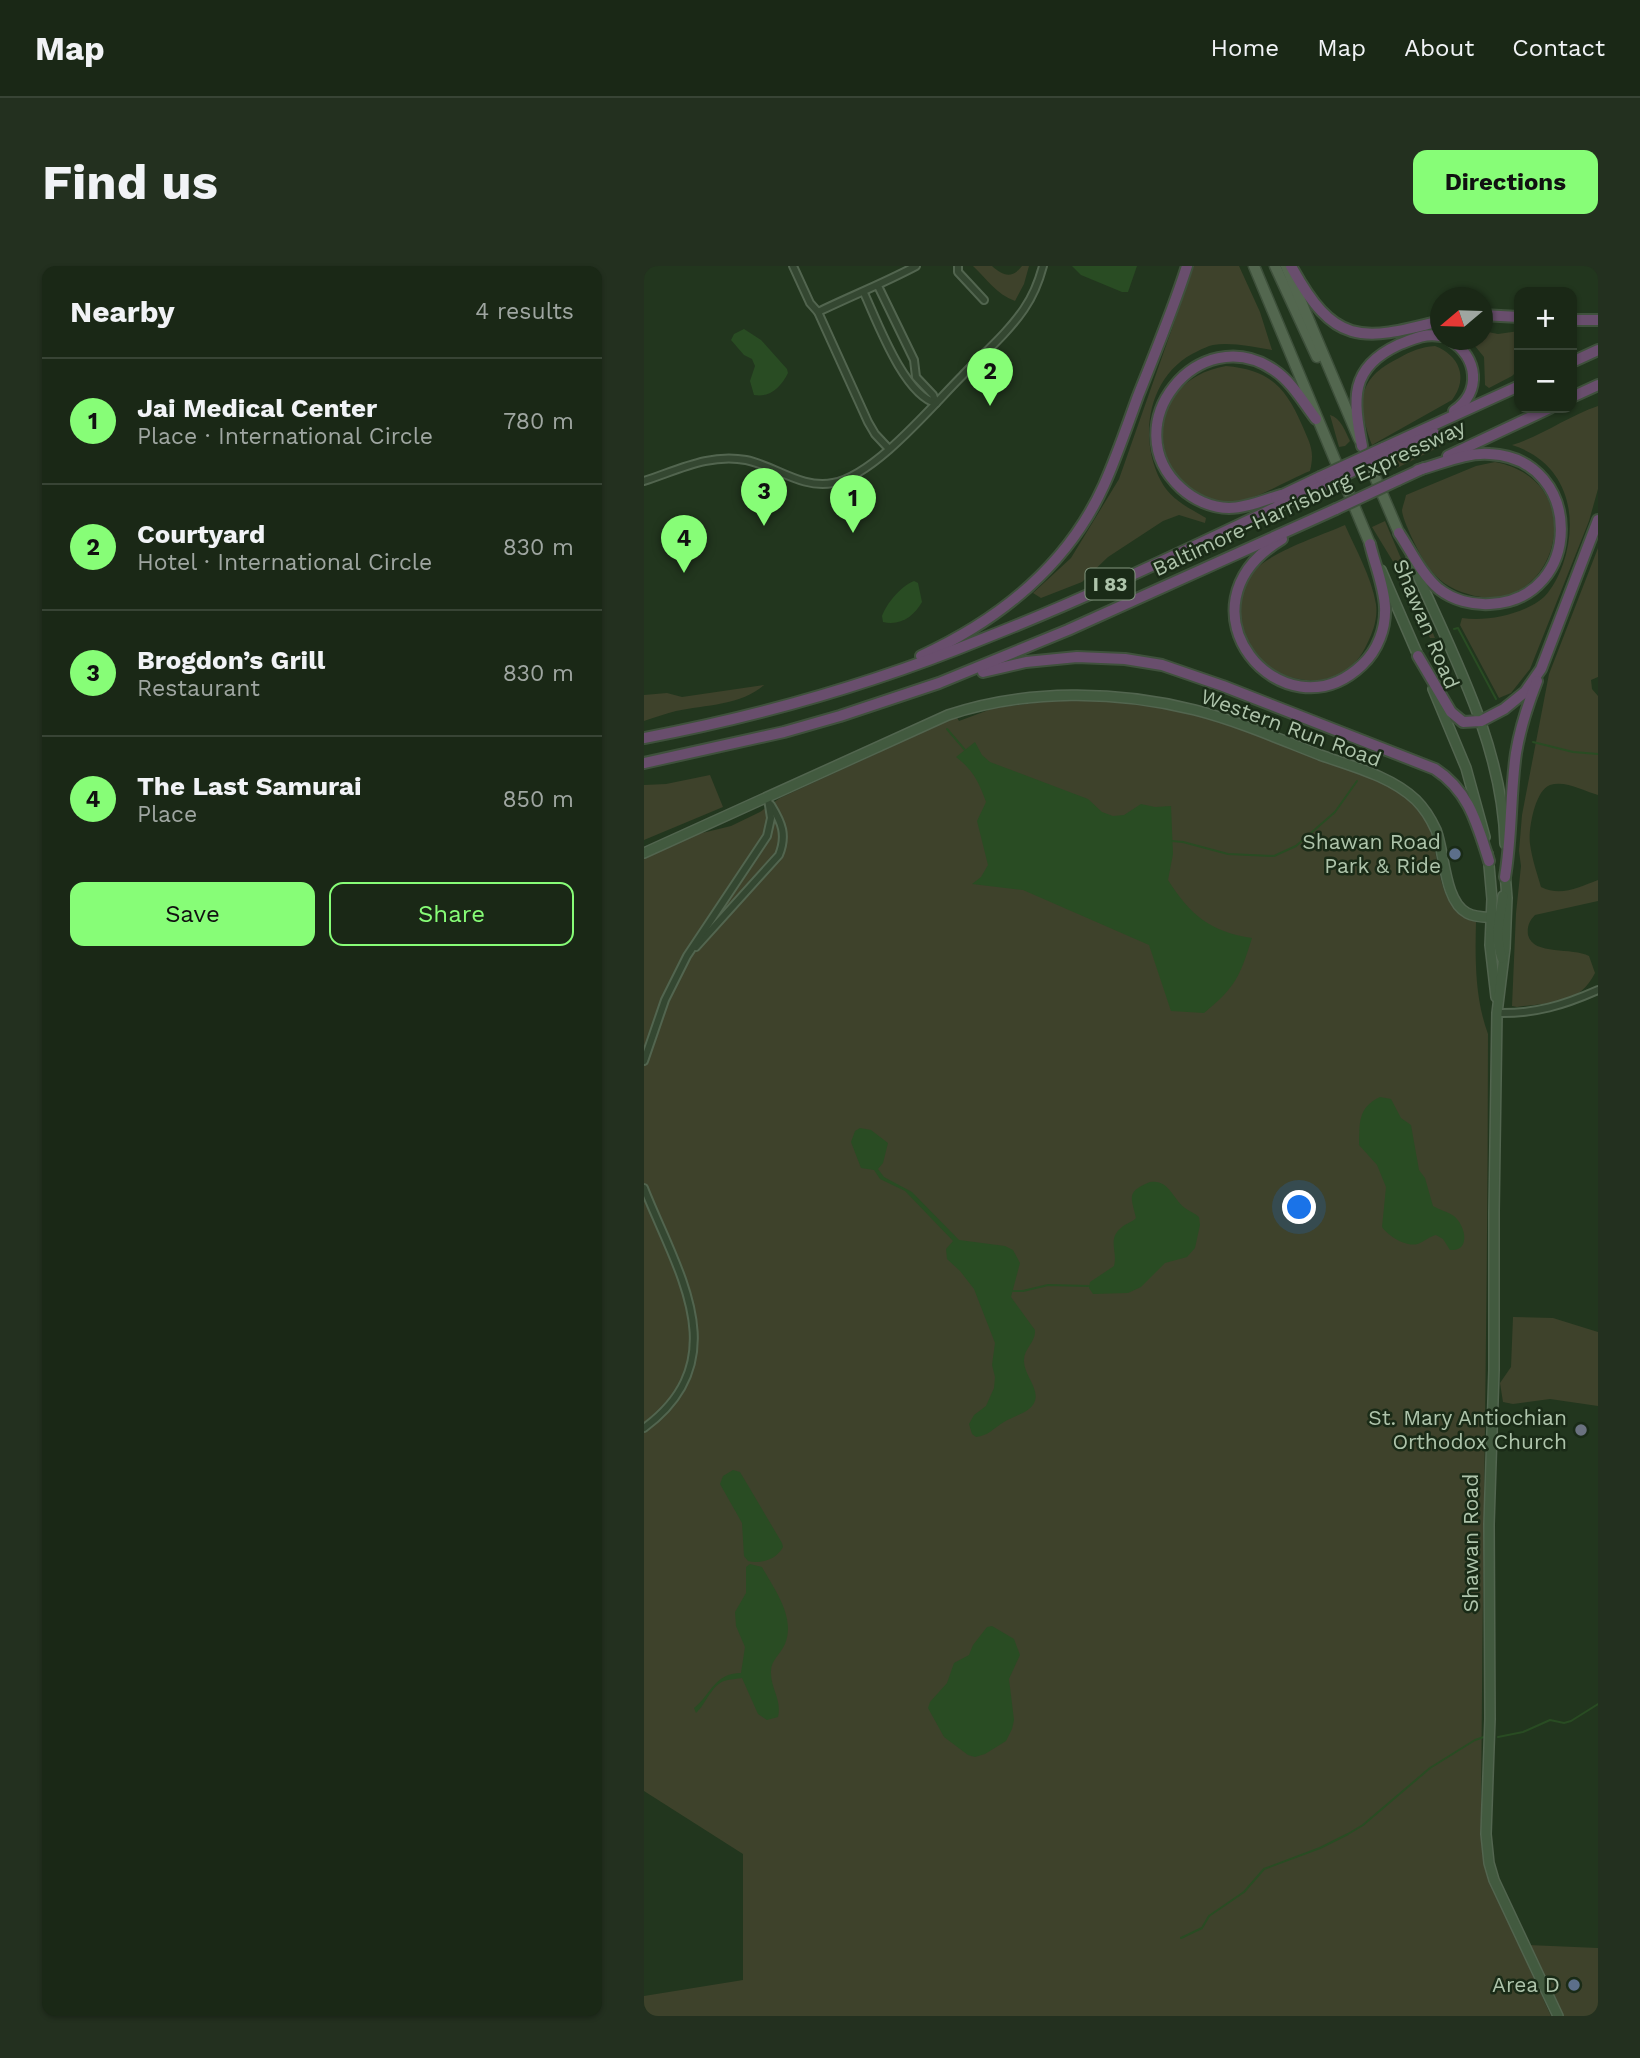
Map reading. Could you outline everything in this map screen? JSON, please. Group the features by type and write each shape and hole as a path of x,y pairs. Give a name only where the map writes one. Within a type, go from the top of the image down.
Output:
{"highway":[{"path":"892,673 895,666 947,643 1001,611 1037,580 1081,527 1107,477 1187,266"},
{"path":"1292,266 1315,307 1325,317 1346,328 1385,335 1430,324"},
{"path":"1493,316 1514,317"},
{"path":"1577,320 1598,320"},
{"path":"1362,446 1355,404 1358,386 1365,370 1383,352 1414,338 1430,335"},
{"path":"1577,360 1598,349"},
{"path":"1384,452 1462,405 1472,390 1474,381 1471,362 1463,350"},
{"path":"1577,368 1598,357"},
{"path":"1316,419 1282,376 1264,364 1244,358 1222,358 1203,363 1185,374 1165,398 1158,416 1158,447 1164,467 1183,490 1209,504 1231,508 1244,507 1322,481"},
{"path":"1577,395 1598,385"},
{"path":"1422,430 1514,388"},
{"name":"Baltimore-Harrisburg Expressway","path":"644,738 778,708 892,673 1020,624 1126,577 1384,452 1514,396"},
{"name":"Baltimore-Harrisburg Expressway","path":"644,762 783,732 939,683 1068,631 1539,413"},
{"path":"1399,533 1423,570 1439,588 1456,598 1476,604 1506,602 1525,594 1542,580 1558,553 1562,532 1558,504 1543,479 1527,465 1503,456 1482,454 1418,470"},
{"path":"1126,577 1281,495"},
{"path":"1323,515 1261,553 1249,566 1238,588 1235,618 1239,638 1250,656 1272,676 1300,686 1329,684 1357,670 1372,653 1381,635 1385,607 1370,544"},
{"path":"1505,877 1511,842 1517,745 1541,669 1598,520"},
{"path":"1418,656 1457,719 1463,722 1481,721 1504,709 1517,699 1541,669"},
{"path":"939,683 1026,662 1077,657 1125,659 1182,671 1436,769 1464,795 1472,809 1489,861"}],"main road":[{"name":"Shawan Road","path":"1254,266 1316,419 1466,768 1482,822 1489,861 1494,918 1504,962"},
{"path":"1275,266 1311,346 1344,406"},
{"name":"Shawan Road","path":"1286,266 1481,721 1503,811 1507,898 1504,962 1497,1013 1493,1212 1494,1370 1489,1524 1490,1719 1486,1834 1494,1880 1558,2016"},
{"name":"Western Run Road","path":"644,853 961,711 1059,696 1112,697 1170,704 1233,721 1403,789 1424,808 1436,830 1455,902 1468,914 1494,918"},
{"name":"Shawan Road","path":"1497,1013 1490,945 1505,877"}],"street":[{"path":"793,266 810,303 818,312 868,422 889,449"},
{"path":"818,312 853,295 864,293 916,266"},
{"path":"958,266 958,272 984,300"},
{"path":"644,481 698,461 727,458 755,462 807,482 832,484 859,472 889,449 1016,320 1031,298 1043,266"},
{"path":"878,286 914,360 913,380"},
{"path":"864,293 900,368 933,395 936,403"},
{"path":"687,956 779,855 784,829 768,799"},
{"path":"644,1061 665,1000 687,956 767,836 771,818 768,799"},
{"path":"1497,1013 1534,1012 1598,990"},
{"path":"644,1188 689,1297 695,1336 691,1360 681,1386 660,1416 644,1429"}],"shaded area":[{"path":"973,266 992,266 1007,275 1015,273 1022,266 1029,266 1015,301 997,290"},
{"path":"1072,266 1137,266 1128,292 1122,292 1081,275"},
{"path":"1194,266 1239,266 1260,312 1272,350 1235,344 1209,346 1181,361 1168,374 1158,390 1149,426 1154,463 1169,493 1206,518 1205,523 1179,515 1163,521 1108,557 1082,582 1041,598 1033,593 1071,558 1119,479"},
{"path":"744,329 761,340 787,369 788,373 782,383 765,395 754,395 750,381 755,366 752,359 744,355 731,340 734,334"},
{"path":"1514,332 1512,376 1489,388 1485,385 1484,357 1478,350 1493,350 1493,333"},
{"path":"1421,348 1443,350 1455,361 1460,376 1457,392 1452,400 1372,445 1363,405 1368,384 1385,366"},
{"path":"1226,366 1254,371 1274,382 1282,390 1296,411 1312,452 1310,471 1241,501 1212,501 1189,490 1173,471 1164,447 1164,421 1174,397 1194,378"},
{"path":"1598,406 1598,489 1589,521 1530,669 1511,693 1499,698 1460,625 1462,618 1483,619 1505,615 1527,608 1544,597 1563,564 1570,527 1569,509 1556,477 1530,453 1512,445"},
{"path":"1330,415 1340,422 1350,441 1345,446 1339,447"},
{"path":"1443,439 1447,441 1445,444 1397,468 1394,461"},
{"path":"1495,462 1526,474 1546,495 1554,519 1552,546 1541,570 1523,588 1498,597 1468,594 1439,579 1420,553 1402,510 1406,495 1476,466"},
{"path":"1385,521 1435,638 1430,638 1400,573 1372,527"},
{"path":"1345,525 1367,573 1376,604 1371,635 1360,657 1340,674 1316,680 1290,677 1264,667 1248,644 1241,624 1240,604 1245,584 1251,574 1269,559"},
{"path":"1598,548 1598,677 1591,680 1592,689 1598,696 1598,795 1568,785 1556,784 1545,788 1540,794 1531,820 1530,838 1541,887 1563,891 1598,880 1598,901 1535,915 1528,927 1531,942 1545,948 1589,956 1595,973 1580,992 1571,997 1551,1003 1517,1007 1512,1006 1522,815 1549,674"},
{"path":"914,581 918,583 922,602 919,607 911,616 901,621 883,622 882,616 891,601 904,586"},
{"path":"764,685 745,697 676,711 644,721 644,695 667,693 682,697"},
{"path":"1059,700 1142,704 1205,716 1353,770 1399,791 1417,806 1427,823 1439,872 1450,902 1461,914 1476,922 1478,993 1488,1034 1481,1834 1490,1881 1551,2016 644,2016 644,1996 743,1980 743,1854 644,1791 644,857 694,835 731,826 760,812 780,798 956,716 959,721 994,708"},
{"path":"975,742 982,755 990,762 1088,799 1102,812 1113,816 1124,815 1141,804 1171,806 1173,854 1168,880 1185,903 1203,920 1225,931 1252,938 1236,980 1215,1004 1204,1013 1171,1011 1149,945 1023,890 972,884 981,877 988,865 977,821 986,802 975,777 956,757"},
{"path":"710,775 723,807 644,840 644,785 666,784"},
{"path":"1380,1097 1391,1099 1401,1118 1411,1125 1419,1170 1425,1178 1433,1206 1454,1216 1464,1232 1464,1243 1457,1250 1450,1250 1443,1239 1436,1235 1420,1243 1404,1243 1393,1238 1382,1227 1386,1187 1377,1165 1359,1145 1361,1117 1367,1106"},
{"path":"860,1128 871,1130 888,1143 883,1163 878,1169 884,1177 912,1192 959,1240 1005,1246 1013,1250 1020,1263 1011,1297 1035,1330 1024,1360 1036,1397 1029,1409 984,1435 976,1437 969,1424 974,1415 986,1406 994,1388 992,1365 995,1343 974,1289 947,1259 946,1249 953,1241 905,1191 880,1179 874,1170 861,1168 851,1142 855,1131"},
{"path":"1150,1182 1162,1183 1181,1204 1199,1217 1195,1248 1187,1257 1165,1263 1141,1287 1128,1293 1093,1294 1089,1288 1090,1282 1114,1266 1114,1241 1117,1232 1136,1218 1132,1200 1134,1192"},
{"path":"1513,1317 1553,1318 1598,1332 1598,1406 1550,1399 1513,1404 1503,1402 1500,1383 1511,1367"},
{"path":"733,1470 740,1472 782,1543 780,1551 768,1560 748,1561 744,1556 742,1523 720,1484 723,1476"},
{"path":"750,1564 762,1567 782,1604 788,1624 785,1644 771,1669 771,1679 779,1705 778,1717 767,1720 758,1714 742,1678 719,1683 696,1713 694,1708 719,1681 732,1674 741,1673 745,1647 736,1626 735,1612 746,1593 746,1567"},
{"path":"992,1626 1014,1639 1020,1655 1009,1679 1014,1720 1006,1741 975,1757 968,1755 944,1737 928,1708 947,1683 954,1663 969,1655 987,1627"},
{"name":"Area D","path":"1528,1945 1598,1948 1598,2016 1563,2016"}],"waterway":[{"path":"1454,629 1458,628 1496,699"},
{"path":"947,729 965,750"},
{"path":"1533,742 1573,752 1598,754"},
{"path":"1172,841 1228,854 1274,856 1296,846 1335,812 1357,781"},
{"path":"1013,1291 1048,1285 1089,1286"},
{"path":"1498,1737 1523,1732 1550,1720 1564,1723 1571,1721 1598,1704"},
{"path":"1181,1938 1202,1928 1209,1916 1244,1892 1264,1869 1320,1848 1348,1834 1363,1825 1430,1768 1484,1737"}],"place":[{"name":"Courtyard","path":"990,406"},
{"name":"Brogdon’s Grill","path":"764,526"},
{"name":"Jai Medical Center","path":"853,533"},
{"name":"The Last Samurai","path":"684,573"},
{"name":"Shawan Road Park & Ride","path":"1455,854"},
{"name":"St. Mary Antiochian Orthodox Church","path":"1581,1430"},
{"name":"Area D","path":"1574,1985"}]}
